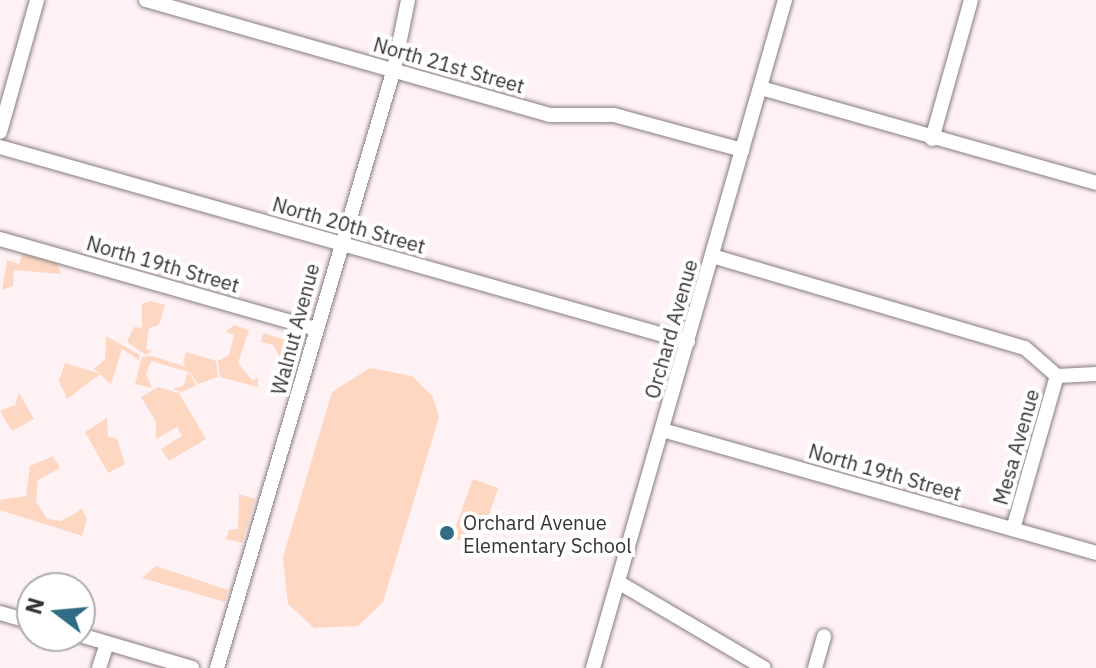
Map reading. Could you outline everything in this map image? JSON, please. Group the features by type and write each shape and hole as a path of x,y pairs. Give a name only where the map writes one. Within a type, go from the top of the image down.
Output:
{"street":[{"path":"0,132 37,0"},
{"name":"North 21st Street","path":"146,0 550,115 614,115 742,150"},
{"name":"Walnut Avenue","path":"217,668 338,243 394,69 408,0"},
{"name":"Orchard Avenue","path":"593,668 785,0"},
{"path":"932,139 971,0"},
{"path":"761,88 932,139 1096,183"},
{"name":"North 20th Street","path":"0,147 688,342"},
{"name":"North 19th Street","path":"0,239 316,329"},
{"path":"712,256 1025,348 1057,376 1096,374"},
{"name":"Mesa Avenue","path":"1013,529 1057,376"},
{"name":"North 19th Street","path":"662,430 1096,553"},
{"path":"618,582 758,667"},
{"path":"815,668 824,636"},
{"path":"96,640 192,668"},
{"path":"99,668 107,643"}],"shaded area":[{"path":"23,253 57,262 61,274 14,270 13,286 2,290 7,260 19,264"},
{"path":"150,301 165,305 159,325 149,328 146,349 152,351 146,355 127,342 134,327 142,328 142,304"},
{"path":"234,325 249,330 238,363 252,380 258,378 258,387 220,377 218,361 229,355 234,335 226,332"},
{"path":"263,333 300,344 291,375 277,372 280,357 273,345 261,342"},
{"path":"106,336 140,355 139,360 122,349 111,384 94,369 105,359"},
{"path":"186,352 216,361 218,377 198,384 183,363"},
{"path":"152,356 186,367 196,385 182,392 173,389 184,385 188,372 151,361 146,374 152,388 135,384 142,357"},
{"path":"65,363 100,374 67,399 59,381"},
{"path":"370,368 412,376 433,397 439,417 383,602 358,626 314,628 288,604 283,557 332,392"},
{"path":"158,387 179,393 206,439 169,461 161,449 182,436 177,427 156,439 156,422 141,397"},
{"path":"19,393 34,419 12,431 0,411 15,405"},
{"path":"107,418 108,436 117,439 125,464 108,473 85,432"},
{"path":"53,456 60,468 38,480 36,501 47,519 61,521 82,509 87,519 82,536 0,510 0,500 26,496 30,466"},
{"path":"473,479 498,488 477,546 452,537"},
{"path":"239,494 255,499 242,543 226,539 229,530 238,529"},
{"path":"156,566 228,590 225,602 142,578"}],"place":[{"name":"Orchard Avenue Elementary School","path":"447,533"}]}
